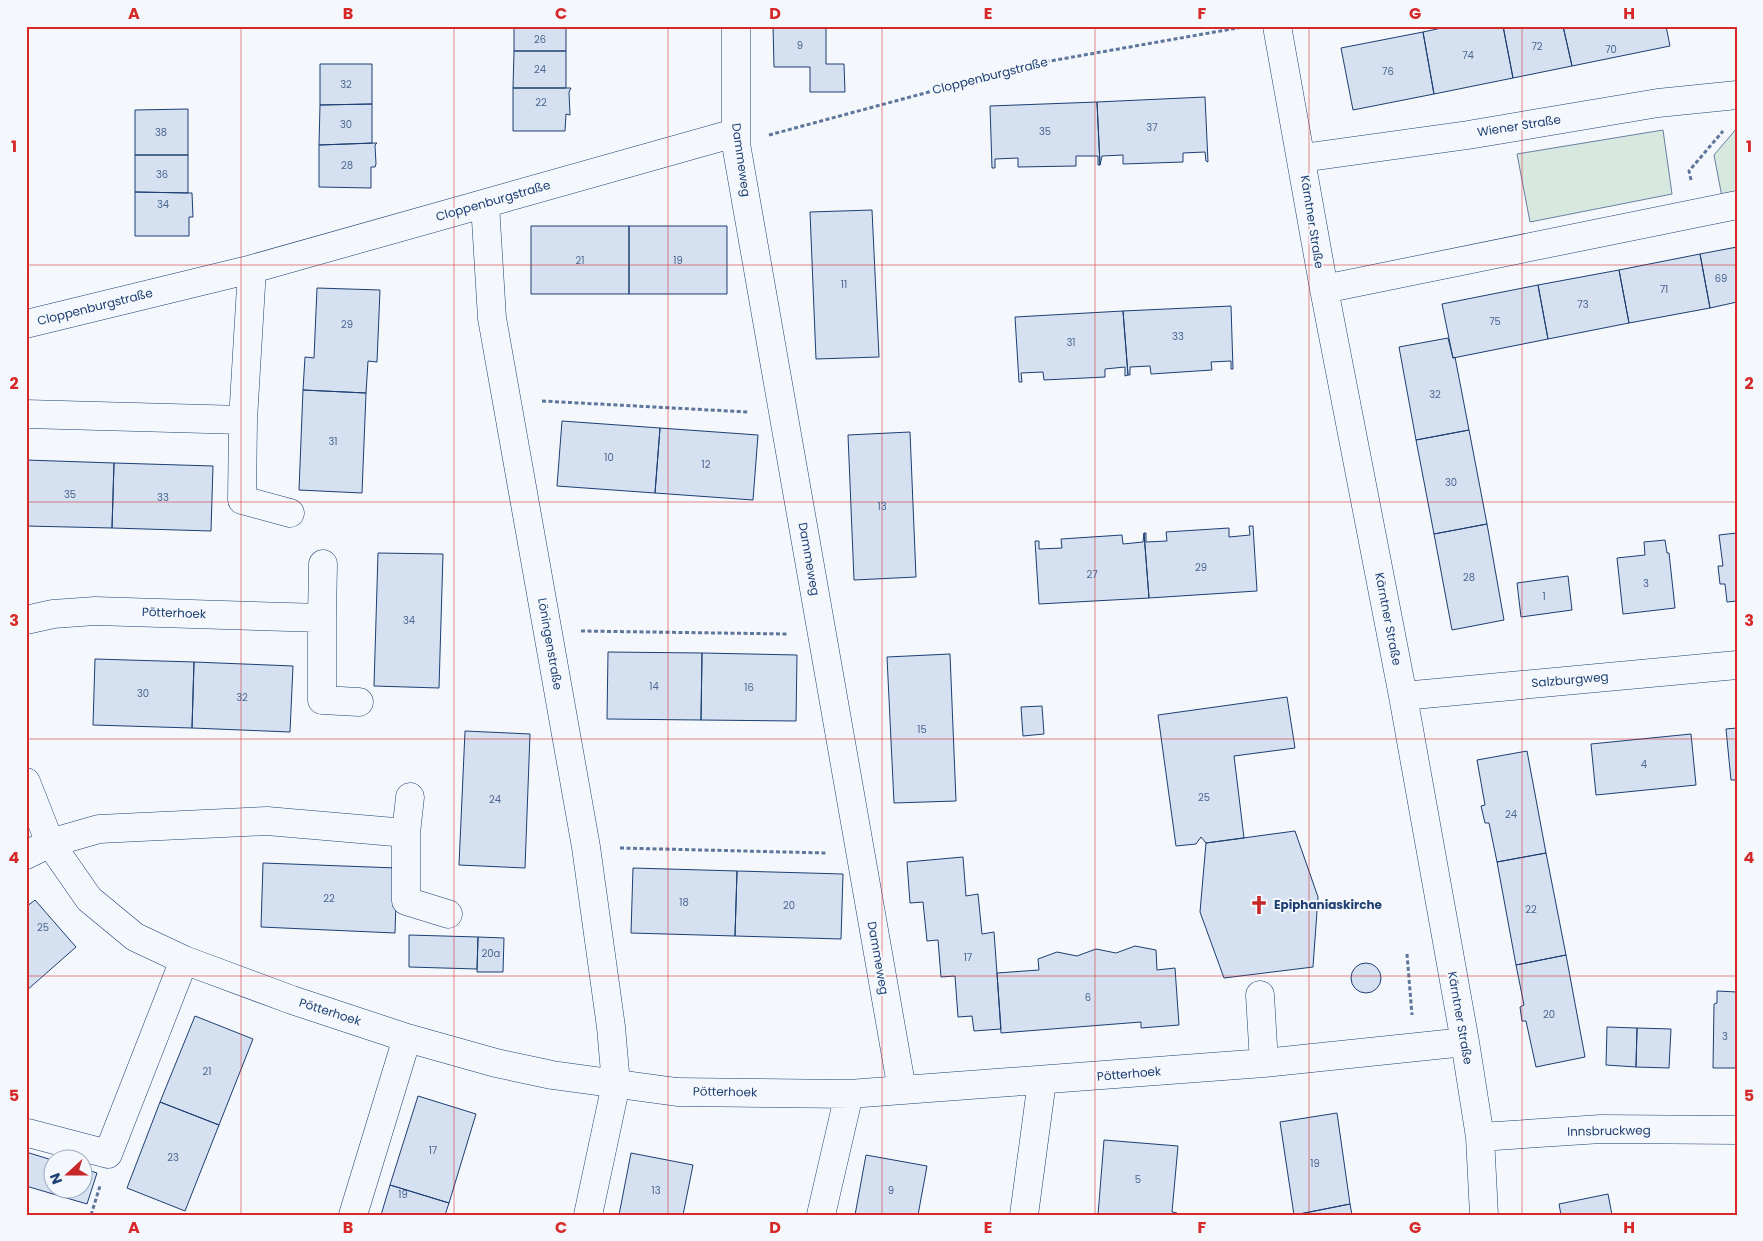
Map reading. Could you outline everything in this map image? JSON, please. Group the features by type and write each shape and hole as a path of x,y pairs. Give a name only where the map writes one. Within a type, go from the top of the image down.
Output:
{"street":[{"name":"Dammeweg","path":"736,26 735,139 823,635 859,854 902,1090"},
{"name":"Kärntner Straße","path":"1277,26 1324,289 1403,696 1465,1042 1480,1137 1484,1215"},
{"name":"Wiener Straße","path":"1302,158 1468,135 1658,103 1737,95"},
{"name":"Cloppenburgstraße","path":"26,324 252,269 485,204 735,139"},
{"name":"Löningenstraße","path":"485,204 492,318 586,848 611,1026 616,1084 588,1215"},
{"path":"1324,289 1737,205"},
{"path":"252,269 243,420 242,500 290,513"},
{"path":"26,414 243,420"},
{"path":"323,564 322,700 359,702"},
{"name":"Pötterhoek","path":"26,620 53,614 96,611 322,618"},
{"name":"Salzburgweg","path":"1403,696 1737,665"},
{"name":"Pötterhoek","path":"26,782 38,849 89,899 135,937 184,960 225,976 407,1038 515,1067 677,1092 850,1094 1264,1063 1465,1042"},
{"path":"410,797 406,833 406,901 448,914"},
{"path":"38,849 100,829 266,821 406,833"},
{"path":"28,1133 108,1154 184,960"},
{"path":"1260,995 1264,1063"},
{"path":"353,1215 407,1038"},
{"path":"1024,1215 1042,1081"},
{"path":"821,1215 850,1094"},
{"name":"Innsbruckweg","path":"1480,1137 1601,1129 1737,1130"}],"path":[{"name":"Cloppenburgstraße","path":"735,139 1033,64 1249,26"},
{"path":"1696,212 1689,171 1725,128"},
{"path":"506,400 784,414"},
{"path":"548,631 823,635"},
{"path":"586,848 859,854"},
{"path":"1407,954 1415,1048"}],"shaded area":[{"path":"1737,128 1737,195 1722,197 1714,155"},
{"path":"1663,130 1672,194 1530,222 1517,154"}],"building":[{"path":"514,26 566,26 566,51 514,51"},
{"path":"773,26 826,26 826,64 844,64 845,92 810,92 810,67 774,67"},
{"path":"1451,26 1503,26 1513,78 1434,94 1423,32"},
{"path":"1503,26 1563,26 1572,66 1513,78"},
{"path":"1563,26 1666,26 1670,46 1572,66"},
{"path":"1423,32 1434,94 1353,110 1341,48"},
{"path":"514,51 566,51 566,88 513,88"},
{"path":"320,64 372,64 372,104 320,105"},
{"path":"513,88 571,88 569,92 570,115 566,114 565,131 513,131"},
{"path":"1205,97 1208,162 1206,161 1205,152 1183,153 1183,162 1123,164 1123,155 1102,156 1100,165 1097,102"},
{"path":"1097,102 1100,165 1098,165 1098,156 1076,156 1076,166 1018,167 1018,158 995,159 995,168 992,168 990,106"},
{"path":"372,104 372,143 319,145 320,105"},
{"path":"188,109 188,155 135,155 135,110"},
{"path":"377,143 375,145 376,164 375,167 371,167 371,188 319,187 319,145"},
{"path":"135,155 188,155 188,193 135,192"},
{"path":"135,192 192,193 193,217 189,217 189,236 135,236"},
{"path":"872,210 879,357 816,359 810,212"},
{"path":"531,226 629,226 629,294 531,294"},
{"path":"629,226 727,226 727,294 629,294"},
{"path":"1737,247 1737,302 1710,308 1700,254"},
{"path":"1700,254 1710,308 1629,323 1619,270"},
{"path":"1619,270 1629,323 1548,339 1538,285"},
{"path":"1538,285 1548,339 1453,358 1442,304"},
{"path":"317,288 380,290 377,362 368,361 366,393 303,390 305,357 314,358"},
{"path":"1231,306 1233,369 1231,369 1231,361 1211,362 1212,370 1151,374 1150,366 1130,367 1130,375 1128,375 1123,311"},
{"path":"1123,311 1128,375 1125,376 1125,367 1105,369 1105,377 1044,380 1043,372 1021,373 1022,382 1019,382 1015,317"},
{"path":"1448,338 1453,358 1455,357 1469,430 1416,440 1399,347"},
{"path":"303,390 366,393 362,493 299,490"},
{"path":"562,421 660,428 655,493 557,486"},
{"path":"660,428 758,435 753,500 655,493"},
{"path":"1469,430 1487,524 1434,534 1416,440"},
{"path":"910,432 916,577 854,580 848,435"},
{"path":"26,460 114,463 112,528 26,526"},
{"path":"114,463 213,466 211,531 112,528"},
{"path":"1487,524 1504,620 1452,630 1434,534"},
{"path":"1249,526 1253,526 1257,591 1149,598 1144,533 1146,533 1146,542 1167,541 1166,532 1229,528 1229,537 1250,535"},
{"path":"1144,533 1149,598 1039,604 1035,541 1039,541 1039,549 1062,548 1061,539 1122,535 1123,544 1143,542"},
{"path":"1737,533 1737,601 1727,602 1725,584 1720,584 1718,566 1723,566 1719,535"},
{"path":"1665,540 1667,553 1669,553 1675,608 1623,614 1617,558 1645,555 1644,542"},
{"path":"378,553 443,554 439,688 374,686"},
{"path":"1568,576 1572,610 1521,617 1517,583"},
{"path":"608,652 702,653 701,720 607,719"},
{"path":"702,653 797,655 796,721 701,720"},
{"path":"950,654 956,801 894,803 887,657"},
{"path":"95,659 194,662 192,728 93,725"},
{"path":"194,662 293,666 290,732 192,728"},
{"path":"1287,697 1295,748 1234,756 1244,838 1206,843 1201,837 1196,844 1176,846 1158,715"},
{"path":"1042,706 1044,734 1023,736 1021,707"},
{"path":"1737,728 1737,780 1731,780 1726,729"},
{"path":"465,731 530,734 525,868 459,865"},
{"path":"1691,734 1696,785 1596,795 1591,744"},
{"path":"1527,751 1546,853 1497,862 1489,823 1485,823 1481,806 1485,805 1477,760"},
{"name":"Epiphaniaskirche","path":"1295,831 1318,897 1313,967 1224,978 1200,912 1206,843"},
{"path":"1546,853 1566,955 1516,965 1497,862"},
{"path":"963,857 966,896 978,894 982,934 994,932 1001,1029 974,1031 972,1016 958,1017 955,976 941,977 938,940 927,941 923,902 910,903 907,862"},
{"path":"263,863 397,868 395,933 261,927"},
{"path":"633,868 737,871 735,936 631,933"},
{"path":"737,871 843,874 841,939 735,936"},
{"path":"35,900 76,947 26,991 26,907"},
{"path":"409,935 478,937 477,969 409,967"},
{"path":"478,937 504,938 503,972 477,972"},
{"path":"1135,946 1156,950 1157,970 1175,968 1179,1025 1141,1028 1141,1022 1001,1033 997,973 1039,970 1038,959 1057,952 1077,956 1096,949 1116,953"},
{"path":"1566,955 1585,1057 1536,1067 1526,1021 1522,1021 1520,1007 1524,1005 1516,965"},
{"path":"1366,963 1377,967 1381,978 1377,989 1366,993 1355,989 1351,978 1355,967"},
{"path":"1717,991 1737,992 1737,1068 1713,1068 1714,1004 1717,1003"},
{"path":"195,1016 253,1039 219,1125 160,1102"},
{"path":"1607,1027 1637,1028 1636,1067 1606,1065"},
{"path":"1637,1028 1671,1029 1669,1068 1636,1067"},
{"path":"418,1096 476,1114 449,1203 390,1185"},
{"path":"160,1102 219,1125 185,1211 127,1188"},
{"path":"1337,1113 1350,1204 1294,1215 1280,1122"},
{"path":"1104,1140 1178,1146 1172,1212 1177,1213 1177,1215 1098,1215"},
{"path":"26,1152 42,1157 42,1191 26,1186"},
{"path":"631,1153 693,1165 683,1215 619,1215"},
{"path":"866,1155 927,1166 918,1215 855,1215"},
{"path":"92,1171 97,1173 92,1188"},
{"path":"390,1185 449,1203 445,1215 381,1215"},
{"path":"1608,1194 1612,1215 1561,1215 1559,1204"},
{"path":"67,1198 89,1198 87,1204"},
{"path":"1350,1204 1352,1215 1295,1215"}],"place":[{"name":"Epiphaniaskirche","path":"1259,905"}]}
